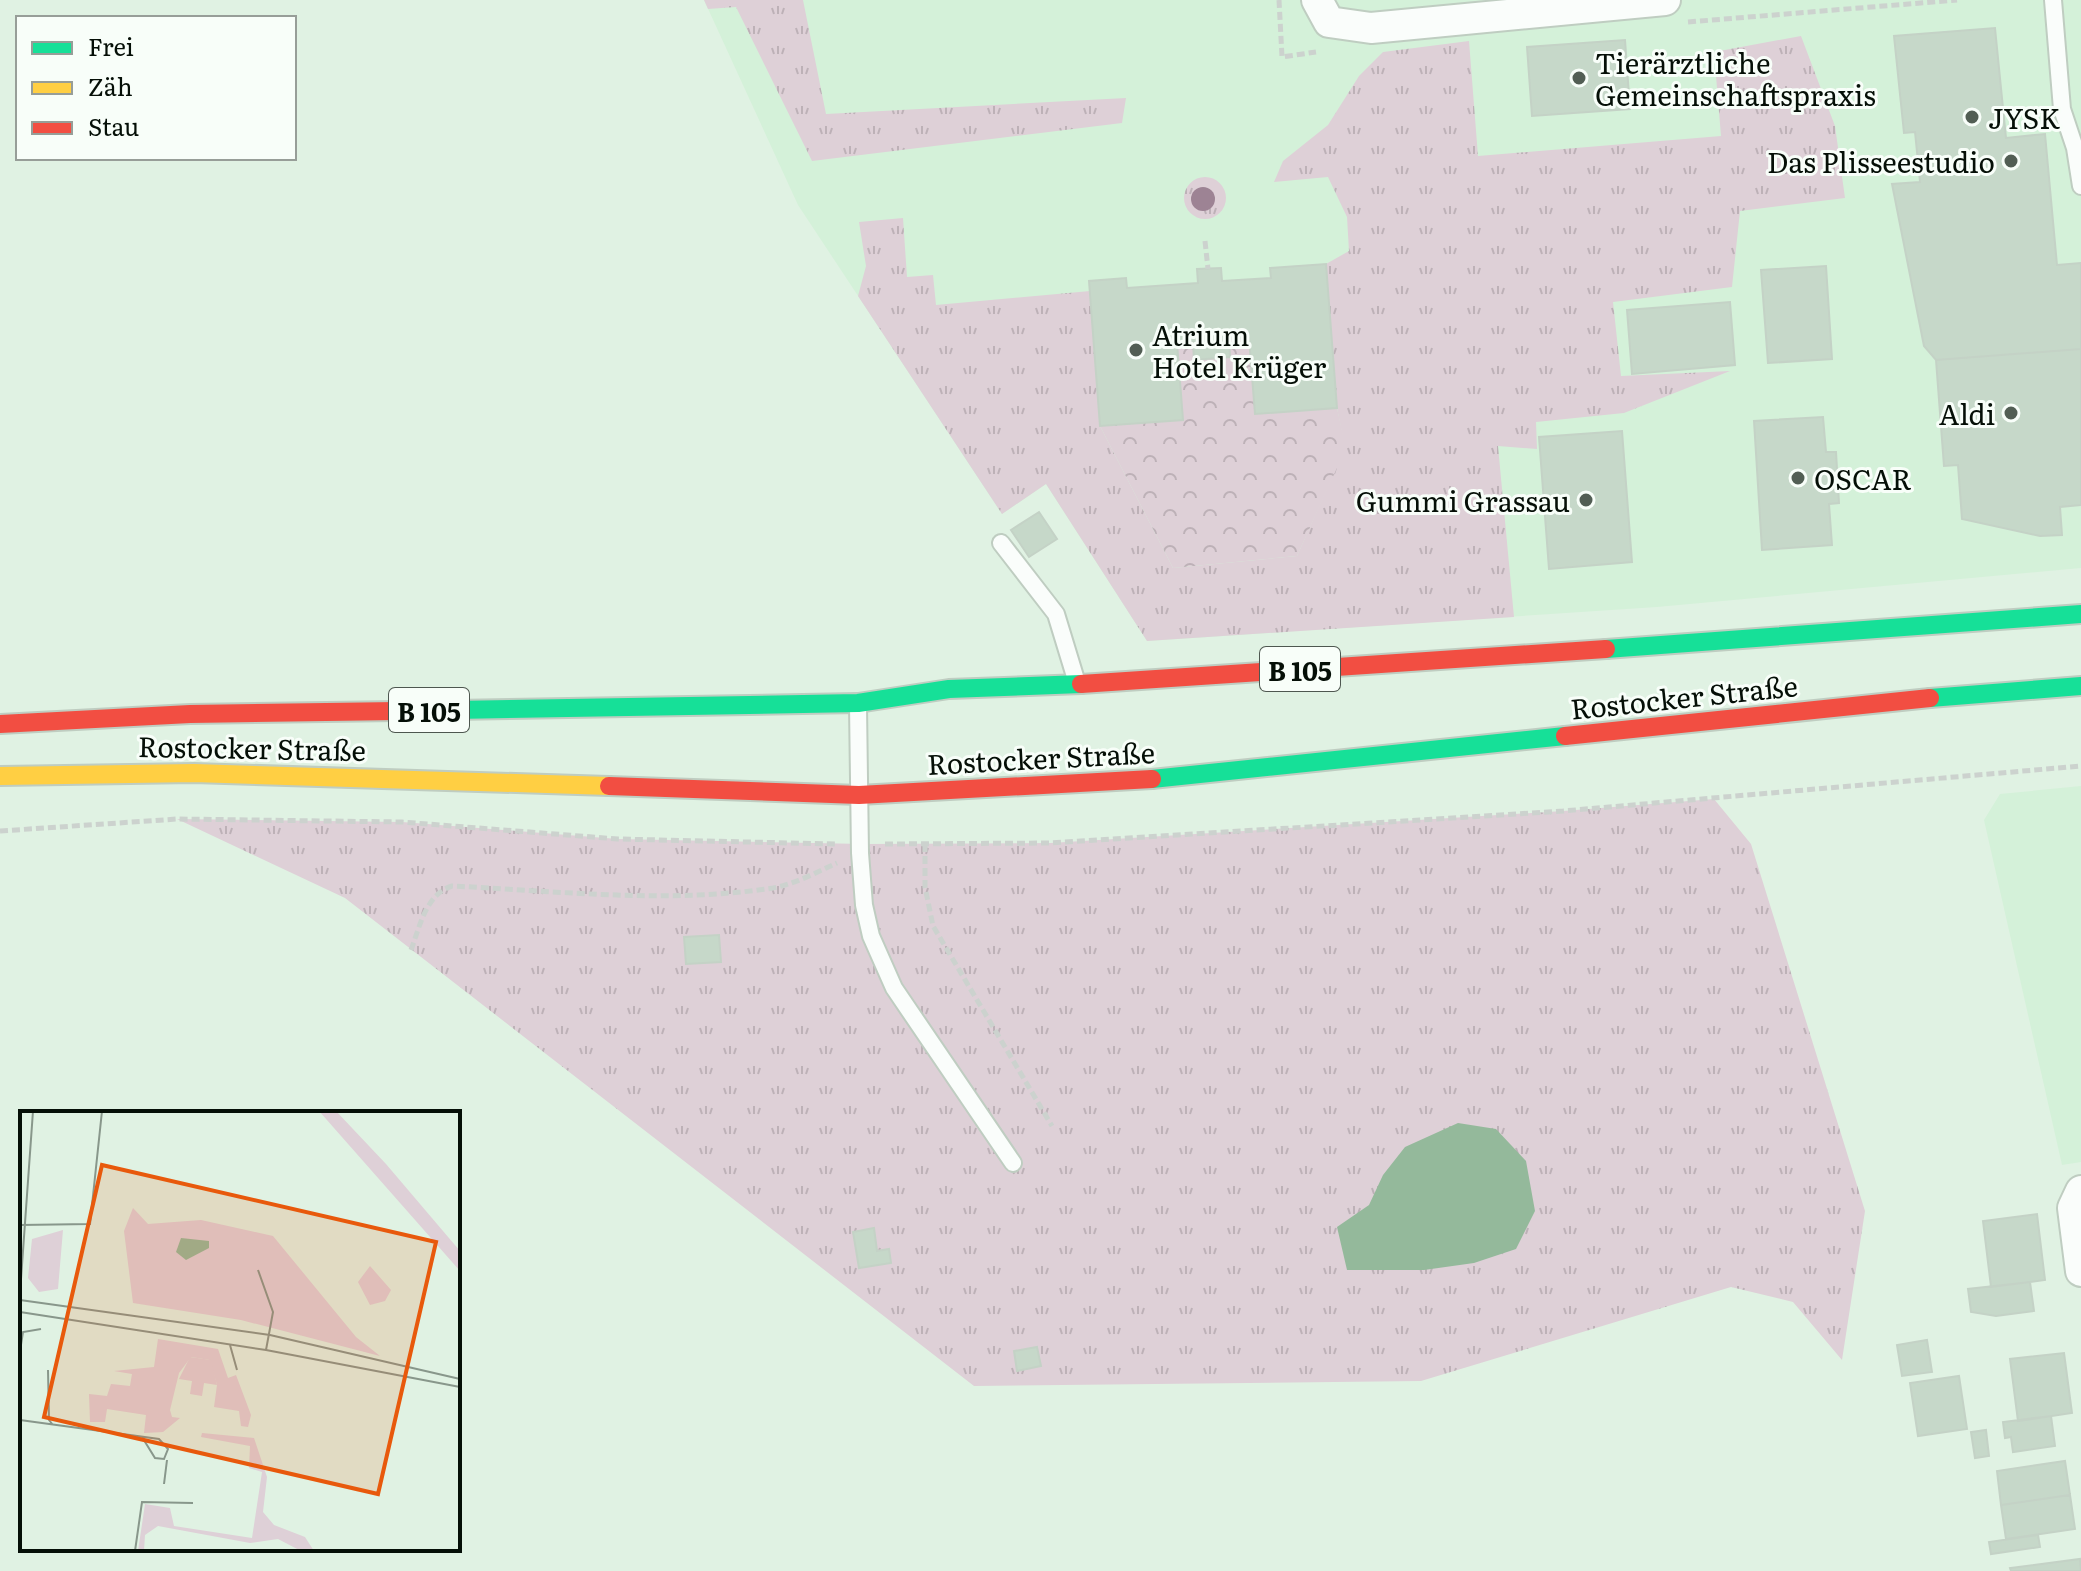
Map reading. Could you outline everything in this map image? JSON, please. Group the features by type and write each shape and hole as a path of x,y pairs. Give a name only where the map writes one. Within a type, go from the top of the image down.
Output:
{"main road":[{"name":"Rostocker Straße","path":"0,724 190,714 858,703 949,689 1077,684 1712,642 2081,614"},
{"name":"Rostocker Straße","path":"0,776 194,773 859,795 1112,782 1246,771 1881,702 2081,686"}],"street":[{"path":"1317,0 1329,22 1371,28 1463,9 1665,0"},
{"path":"2081,1191 2073,1208 2081,1271"}],"lane":[{"path":"2053,0 2062,109 2075,148 2081,186"},
{"path":"1001,543 1056,614 1077,684"},
{"path":"858,703 860,853 864,905 878,957 894,988 1013,1163"}],"path":[{"path":"1205,241 1208,269"},
{"path":"925,844 925,887 933,926 1052,1126"},
{"path":"411,950 430,902 441,890 452,886 649,895 719,893 776,887 860,853"}],"shaded area":[{"path":"704,0 2081,0 2081,568 1657,607 1147,641 1046,484 1002,514 798,205"},
{"path":"2081,786 2081,1162 2062,1165 1984,820 2000,794"},
{"path":"1458,1123 1496,1129 1526,1161 1535,1211 1516,1249 1474,1263 1424,1270 1347,1270 1337,1227 1369,1205 1383,1175 1405,1147"}],"green space":[{"path":"704,0 803,0 826,114 1126,98 1122,123 812,161 736,7 708,9"},
{"path":"1801,36 1835,126 1845,198 1740,211 1732,287 1613,302 1621,376 1730,371 1624,413 1536,422 1537,449 1498,446 1514,617 1147,641 1046,484 1002,514 858,296 866,266 859,222 903,218 907,277 933,275 936,305 1090,291 1100,426 1173,568 1297,556 1345,448 1337,408 1326,264 1349,251 1347,217 1328,177 1274,182 1283,161 1328,125 1359,76 1383,52 1469,41 1478,156 1721,136 1714,52"},
{"path":"1205,177 1220,183 1226,198 1220,213 1205,219 1190,213 1184,198 1190,183"},
{"path":"1249,338 1255,414 1337,408 1346,448 1297,556 1173,568 1100,426 1183,420 1177,343 1193,342 1195,360 1230,357 1229,339"},
{"path":"1714,799 1751,844 1865,1211 1842,1360 1793,1302 1731,1287 1421,1381 974,1386 345,898 177,819 402,822 618,839 864,844 1050,843"}],"building":[{"path":"1995,28 2006,138 2045,134 2057,265 2081,263 2081,349 1936,360 1924,346 1892,184 1920,182 1915,132 1904,133 1894,36"},
{"name":"Tierärztliche Gemeinschaftspraxis","path":"1625,40 1630,109 1532,116 1527,47"},
{"name":"Atrium Hotel Krüger","path":"1326,264 1337,408 1255,414 1249,338 1229,339 1230,357 1194,360 1193,342 1177,343 1183,420 1100,426 1089,281 1126,278 1127,288 1198,283 1197,269 1221,268 1222,281 1271,278 1270,268"},
{"path":"1826,266 1832,359 1768,363 1761,270"},
{"path":"1730,302 1735,365 1632,374 1627,310"},
{"name":"Aldi","path":"2081,349 2081,505 2060,507 2062,535 2040,536 1962,519 1958,465 1944,466 1936,360"},
{"name":"OSCAR","path":"1823,417 1826,452 1836,452 1839,503 1829,504 1832,545 1762,550 1754,421"},
{"name":"Gummi Grassau","path":"1622,431 1632,562 1549,569 1539,437"},
{"path":"1039,512 1057,539 1029,557 1011,530"},
{"path":"719,935 721,962 686,964 684,937"},
{"path":"2037,1214 2045,1280 1991,1287 1983,1221"},
{"path":"874,1228 877,1251 889,1249 891,1263 859,1268 853,1232"},
{"path":"2030,1282 2034,1311 1996,1316 1971,1312 1968,1289"},
{"path":"1927,1340 1932,1372 1902,1376 1897,1345"},
{"path":"1037,1347 1041,1366 1017,1371 1014,1351"},
{"path":"2064,1353 2072,1413 2018,1421 2010,1359"},
{"path":"1959,1376 1967,1429 1918,1436 1910,1383"},
{"path":"2051,1416 2055,1446 2013,1452 2011,1437 2005,1438 2003,1422"},
{"path":"1986,1430 1989,1456 1975,1458 1971,1432"},
{"path":"2065,1461 2070,1495 2001,1505 1997,1471"},
{"path":"2070,1495 2075,1529 2006,1539 2001,1505"},
{"path":"2038,1535 2040,1547 1991,1554 1989,1542"},
{"path":"2080,1559 2081,1571 2011,1571 2010,1568"}],"traffic: fast":[{"path":"1606,649 2081,614"},
{"path":"398,711 858,703 949,689 1081,684"},
{"path":"1930,698 2081,686"},
{"path":"1152,779 1565,736"}],"traffic: slow":[{"path":"0,776 194,773 609,786"}],"traffic: jam":[{"path":"1081,684 1606,649"},
{"path":"1565,736 1930,698"},
{"path":"0,724 190,714 398,711"},
{"path":"609,786 859,795 1152,779"}],"place":[{"name":"Tierärztliche Gemeinschaftspraxis","path":"1579,78"},
{"name":"JYSK","path":"1972,117"},
{"name":"Das Plisseestudio","path":"2011,161"},
{"name":"Atrium Hotel Krüger","path":"1136,350"},
{"name":"Aldi","path":"2011,413"},
{"name":"OSCAR","path":"1798,478"},
{"name":"Gummi Grassau","path":"1586,500"}]}
